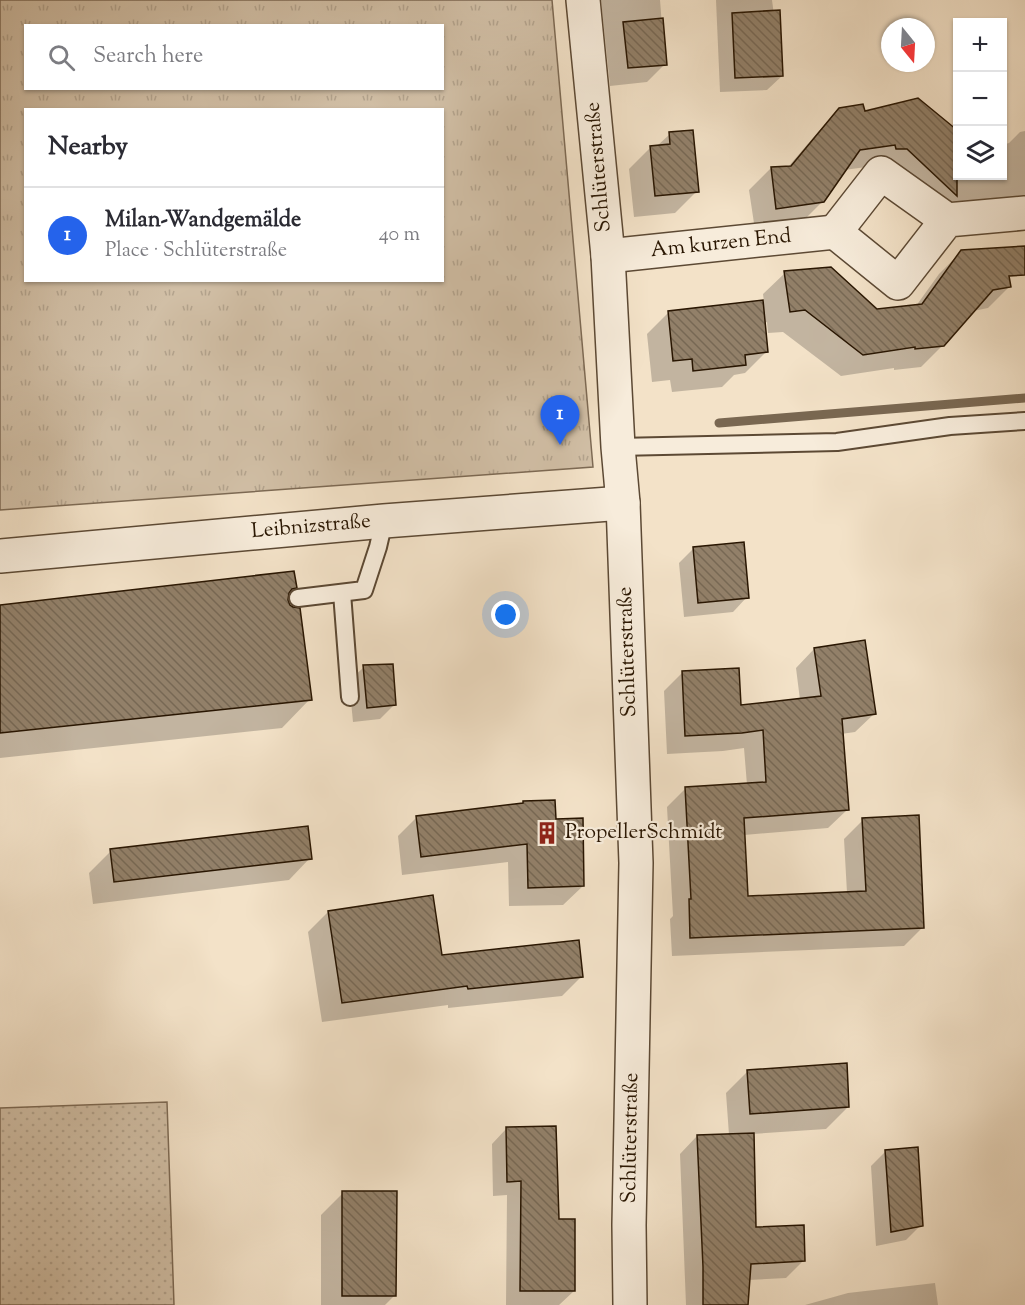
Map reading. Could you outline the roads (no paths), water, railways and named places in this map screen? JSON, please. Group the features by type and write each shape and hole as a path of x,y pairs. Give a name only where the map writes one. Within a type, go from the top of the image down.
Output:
{"street":[{"name":"Schlüterstraße","path":"583,0 608,256 623,503 636,863 629,1225 630,1305"},
{"path":"947,220 898,283 835,231 882,173 947,220 1025,213"},
{"name":"Am kurzen End","path":"608,256 835,231"},
{"name":"Leibnizstraße","path":"0,556 384,521 623,503"}],"lane":[{"path":"618,447 837,442 950,426 1025,421"},
{"path":"298,598 364,590 384,521"},
{"path":"342,592 350,698"}],"waterway":[{"path":"719,423 1025,398"}],"place":[{"name":"Milan-Wandgemälde","path":"560,445"},
{"name":"PropellerSchmidt","path":"547,833"}]}
